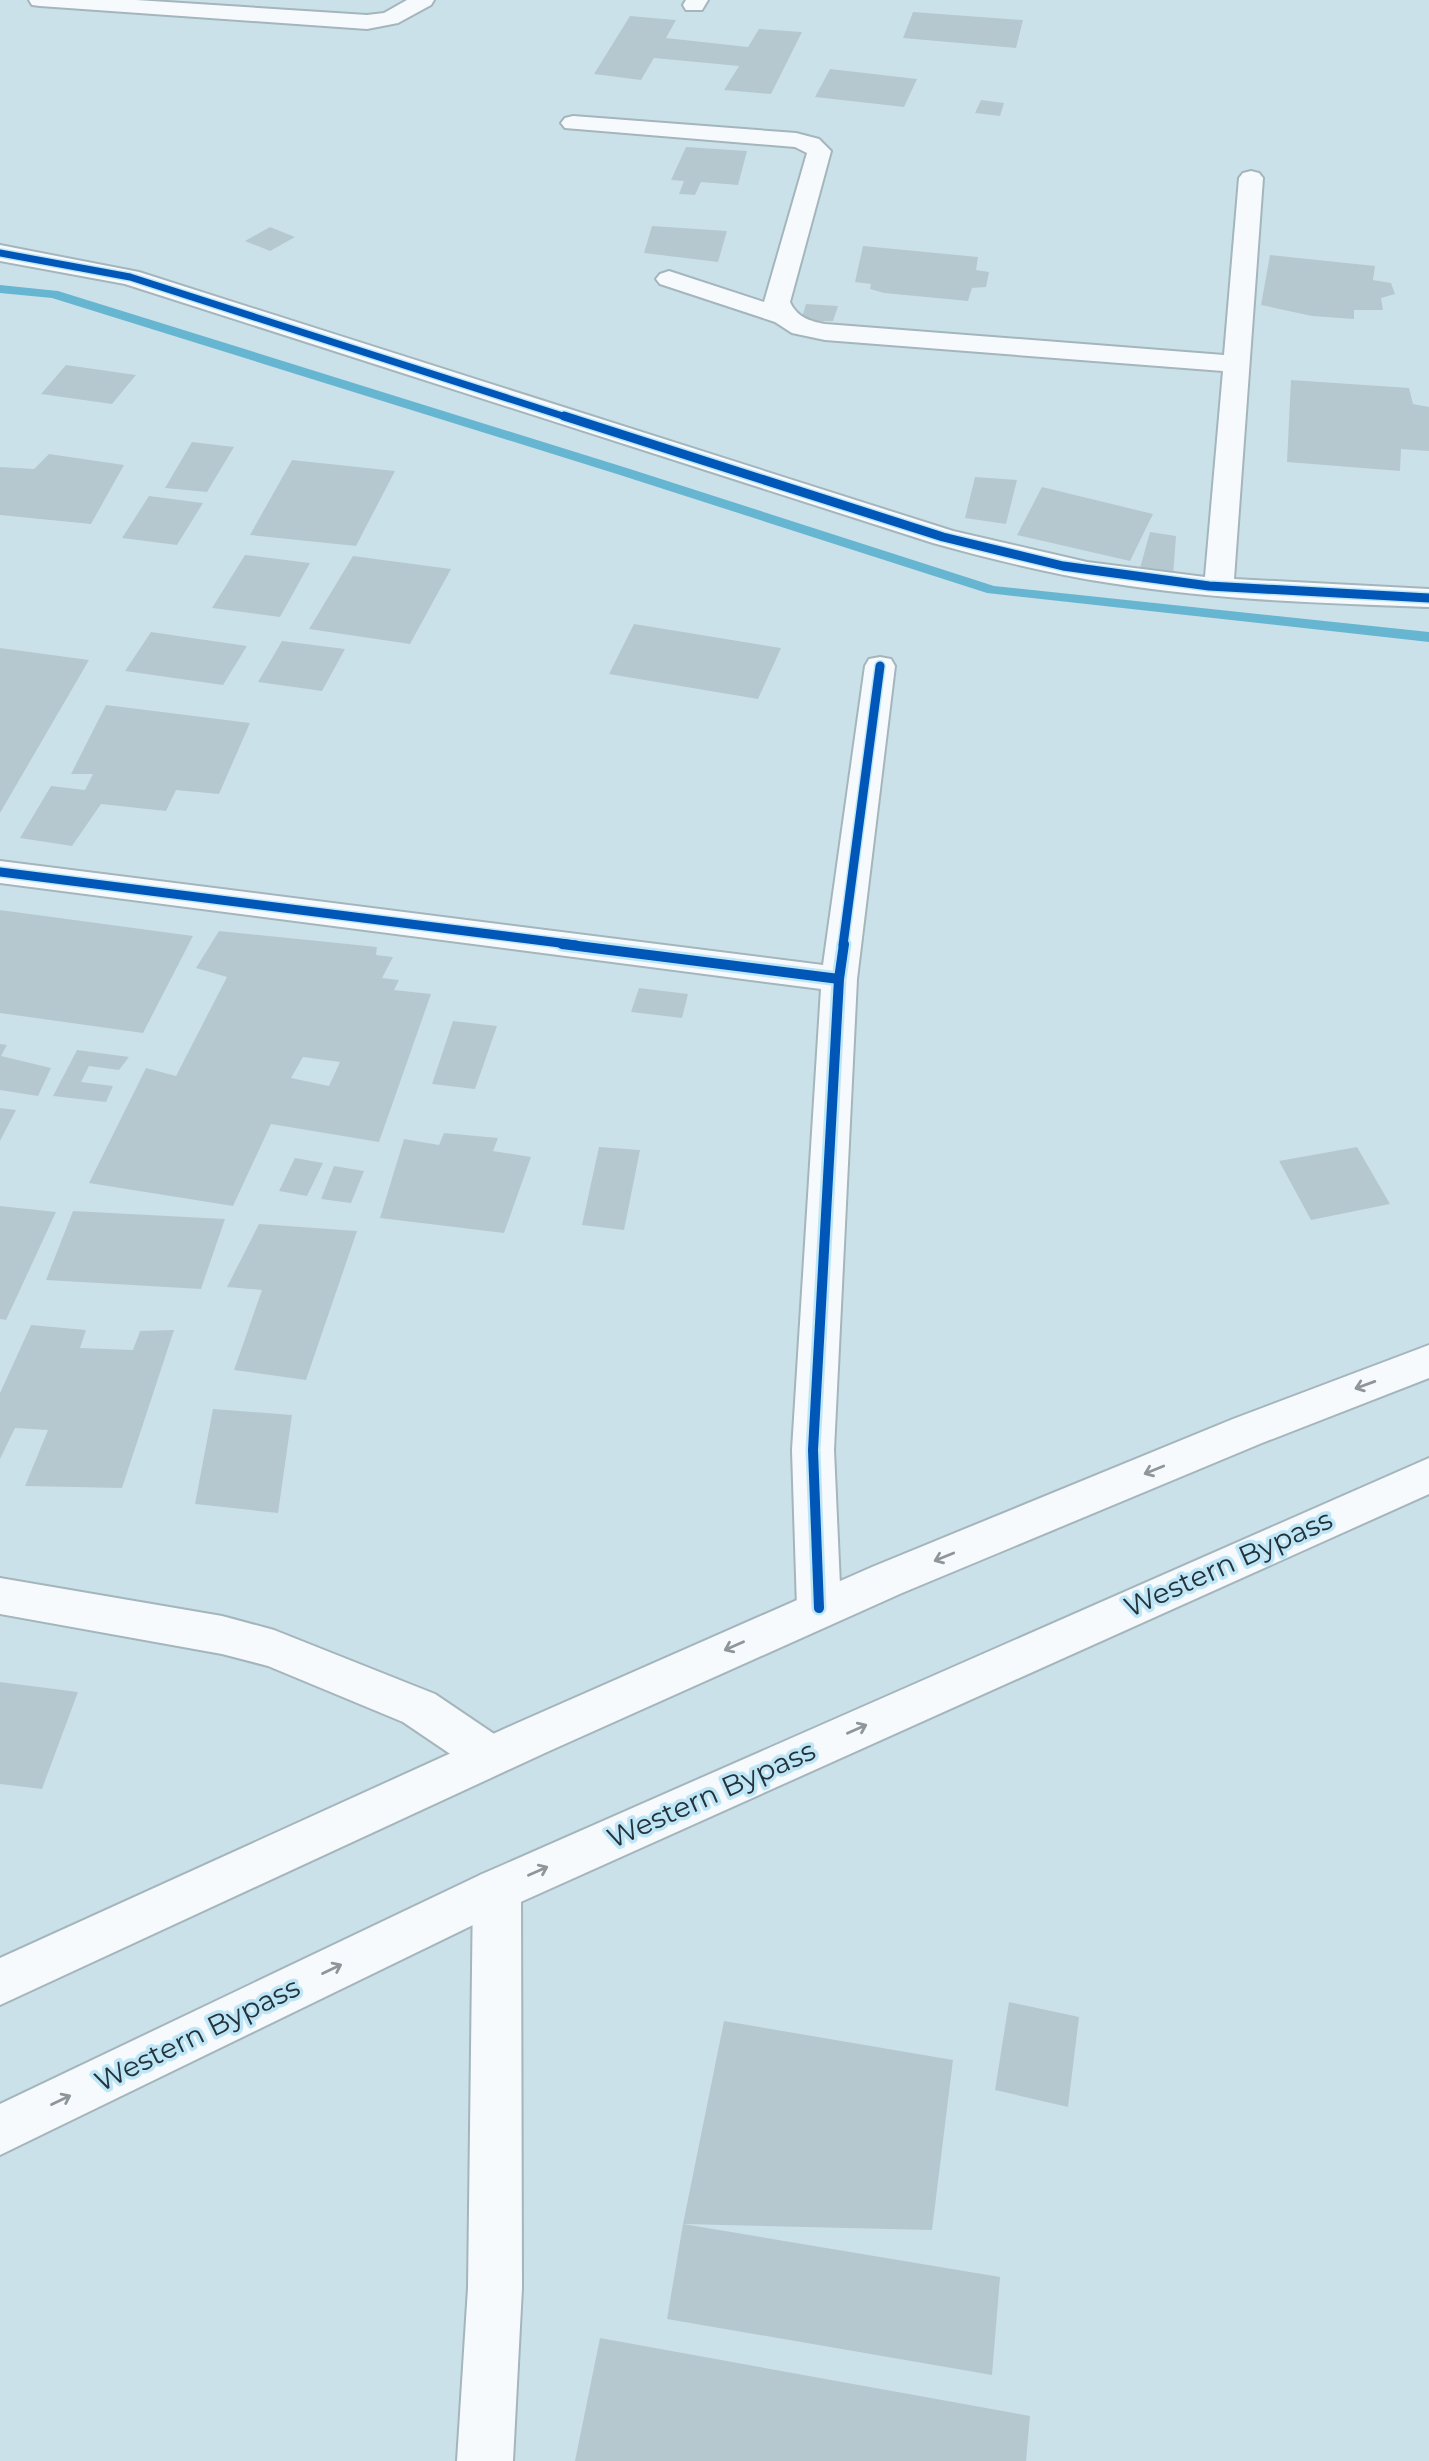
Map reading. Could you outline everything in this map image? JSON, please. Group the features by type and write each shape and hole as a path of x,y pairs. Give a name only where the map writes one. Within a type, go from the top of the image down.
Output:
{"street":[{"path":"40,0 367,22 390,18 423,0"},
{"path":"573,123 796,140 811,144 819,151 777,302 783,317"},
{"path":"1219,588 1251,178"},
{"path":"0,253 130,278 943,537 1082,569 1219,588 1429,598"},
{"path":"668,279 783,317 801,327 825,332 1235,363"},
{"path":"819,1608 813,1450 839,979 880,666"},
{"path":"0,872 839,979"},
{"path":"0,1982 819,1608 1333,1397 1429,1361"},
{"name":"Western Bypass","path":"0,2130 497,1890 1429,1475"},
{"path":"0,1596 222,1635 275,1649 419,1708 490,1756"},
{"path":"485,2461 495,2288 497,1890"}],"building":[{"path":"913,12 1023,20 1016,48 903,38"},
{"path":"630,16 676,20 666,38 748,47 759,29 802,32 771,94 724,90 739,66 654,58 641,80 594,74"},
{"path":"830,69 917,79 904,107 815,97"},
{"path":"981,100 1004,103 1000,116 975,113"},
{"path":"686,147 747,151 738,185 701,182 695,195 679,194 684,181 671,180"},
{"path":"652,226 727,231 718,262 644,253"},
{"path":"270,227 295,237 270,251 245,241"},
{"path":"863,246 978,257 976,270 989,272 986,287 972,288 968,301 884,293 870,289 871,284 855,282"},
{"path":"1270,255 1375,266 1373,280 1391,283 1395,294 1381,298 1383,310 1354,310 1354,319 1312,316 1261,305"},
{"path":"806,304 838,306 833,321 801,321"},
{"path":"66,365 136,375 112,404 41,394"},
{"path":"1291,380 1409,388 1413,404 1429,407 1429,451 1401,449 1400,471 1287,462"},
{"path":"192,442 234,447 207,492 165,488"},
{"path":"49,454 124,465 91,524 0,515 0,467 34,469"},
{"path":"292,460 395,471 356,546 250,535"},
{"path":"975,477 1017,480 1006,524 965,518"},
{"path":"1042,487 1153,514 1130,561 1017,535"},
{"path":"149,496 203,503 177,545 122,538"},
{"path":"1150,532 1176,536 1173,576 1140,568"},
{"path":"245,555 310,563 280,617 212,608"},
{"path":"353,556 451,569 410,644 309,629"},
{"path":"634,624 781,648 758,699 609,674"},
{"path":"151,632 247,646 223,685 125,671"},
{"path":"282,641 345,649 322,691 258,682"},
{"path":"0,648 89,660 0,813"},
{"path":"106,705 250,723 219,794 176,790 166,811 101,804 72,846 20,838 51,786 85,790 93,774 71,774"},
{"path":"0,910 193,936 143,1033 0,1013"},
{"path":"219,931 377,947 376,955 393,957 382,978 399,980 394,990 431,994 379,1142 271,1124 233,1206 89,1183 146,1068 176,1076 227,977 196,968","holes":["303,1057 340,1062 329,1086 291,1078"]},
{"path":"639,988 688,994 682,1018 631,1012"},
{"path":"453,1021 497,1026 475,1089 432,1084"},
{"path":"0,1044 7,1045 1,1056 51,1068 38,1096 0,1090"},
{"path":"77,1050 129,1057 119,1070 89,1066 81,1082 113,1086 106,1102 53,1096"},
{"path":"0,1108 16,1110 0,1141"},
{"path":"444,1133 498,1138 493,1151 531,1157 504,1233 380,1218 404,1139 439,1145"},
{"path":"599,1147 640,1150 624,1230 582,1225"},
{"path":"1357,1147 1390,1204 1311,1220 1279,1161"},
{"path":"295,1158 323,1163 307,1196 279,1191"},
{"path":"334,1166 364,1171 351,1203 321,1199"},
{"path":"0,1206 56,1212 6,1320 0,1319"},
{"path":"73,1211 225,1219 201,1289 46,1280"},
{"path":"259,1224 357,1231 306,1380 234,1370 262,1290 227,1287"},
{"path":"31,1325 86,1330 80,1348 133,1350 140,1331 174,1330 122,1488 25,1486 48,1430 15,1428 0,1459 0,1393"},
{"path":"213,1409 292,1415 278,1513 195,1504"},
{"path":"0,1682 78,1692 42,1789 0,1784"},
{"path":"1009,2002 1079,2017 1068,2107 995,2090"},
{"path":"724,2021 953,2060 932,2230 683,2224"},
{"path":"683,2224 1000,2277 992,2375 667,2319"},
{"path":"600,2338 1030,2416 1026,2461 575,2461"}],"waterway":[{"path":"0,289 53,294 625,472 992,590 1429,637"}],"cycle path":[{"path":"0,253 130,277 943,537 1015,555 1112,575 1209,586 1429,598"},
{"path":"819,1608 813,1450 839,979 880,666"},
{"path":"0,872 839,979"}]}
